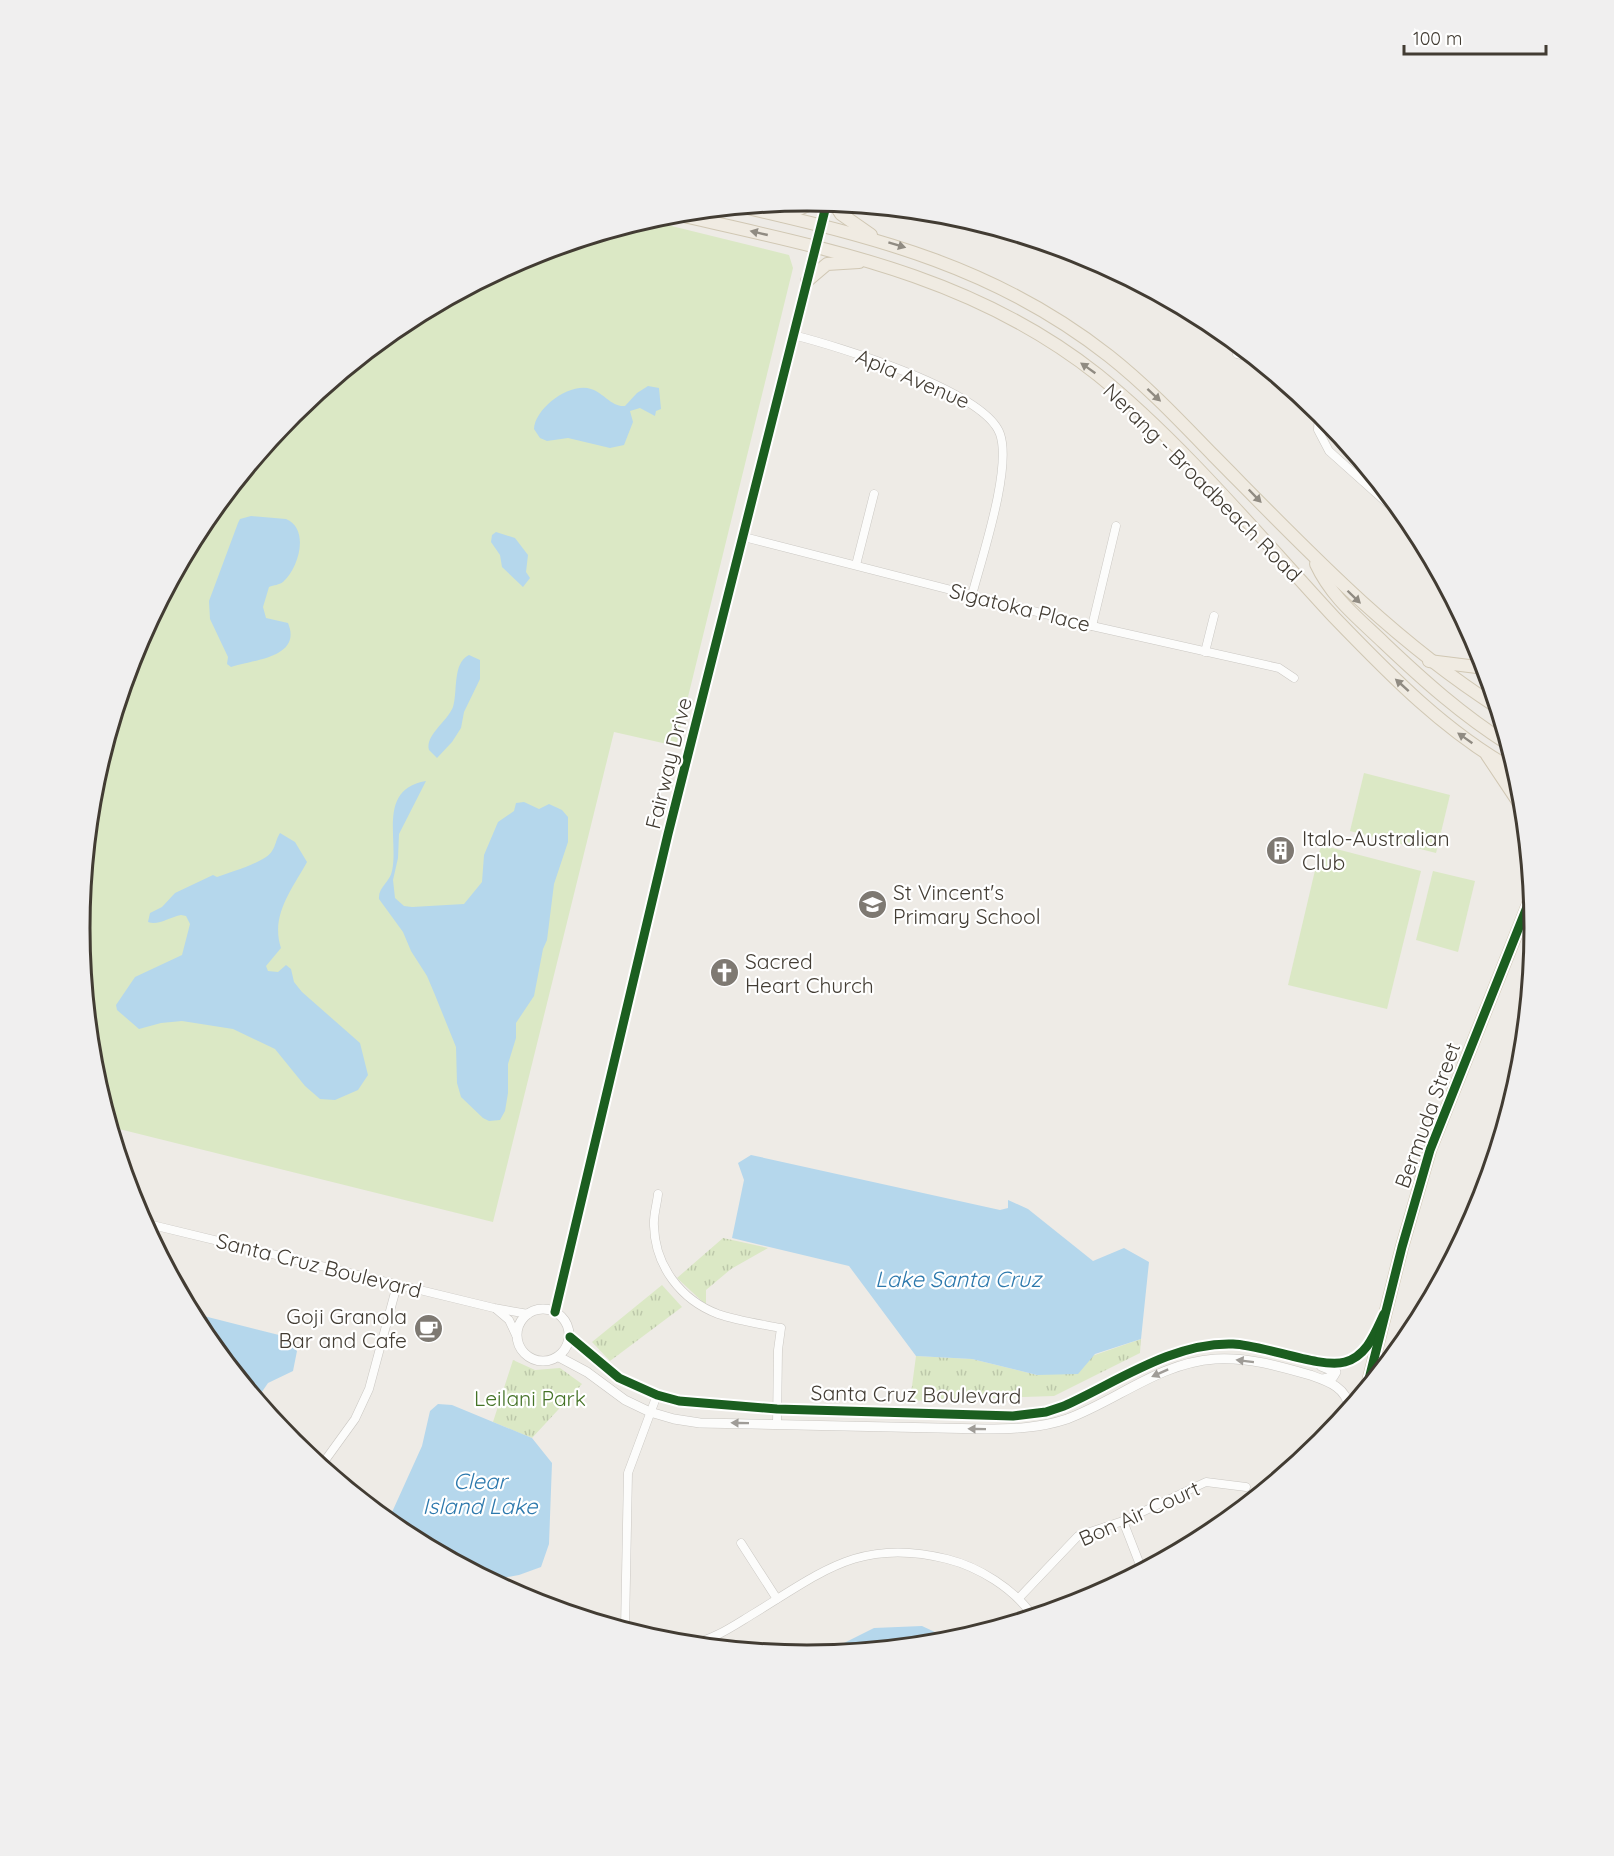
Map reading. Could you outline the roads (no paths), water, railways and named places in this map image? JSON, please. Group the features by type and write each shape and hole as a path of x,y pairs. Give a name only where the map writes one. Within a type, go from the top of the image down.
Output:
{"main road":[{"path":"782,216 792,212"},
{"path":"840,212 877,239"},
{"name":"Nerang - Broadbeach Road","path":"768,213 877,239 938,260 992,283 1052,317 1108,356 1178,417 1313,556 1372,613 1428,660 1487,700"},
{"name":"Nerang - Broadbeach Road","path":"701,219 876,262 933,282 990,308 1030,330 1097,375 1143,414 1390,675 1446,724 1505,764"},
{"path":"807,281 823,267 834,262 876,262"},
{"path":"1313,556 1327,587 1344,605 1454,707 1499,738"},
{"path":"1428,660 1474,666"},
{"path":"1485,751 1510,790"},
{"name":"Bermuda Street","path":"1371,1370 1415,1202 1440,1124 1523,916"}],"street":[{"path":"821,225 824,212"},
{"name":"Fairway Drive","path":"555,1312 668,834 821,225"},
{"name":"Apia Avenue","path":"793,335 836,346 913,375 979,407 1000,432 1004,461 972,595"},
{"path":"1318,426 1318,430 1329,451 1378,495"},
{"path":"856,565 874,494"},
{"path":"1092,626 1116,525"},
{"name":"Sigatoka Place","path":"744,537 1092,626 1279,668 1294,678"},
{"path":"1205,652 1214,616"},
{"path":"658,1194 653,1225 657,1252 671,1279 690,1301 719,1314 781,1328 777,1424"},
{"name":"Santa Cruz Boulevard","path":"156,1226 494,1308 528,1314"},
{"path":"326,1459 355,1419 369,1389 397,1285"},
{"path":"494,1308 509,1320 521,1350 532,1360 547,1362 559,1357 567,1348 570,1336 567,1322 555,1312 542,1309 528,1314 519,1323 516,1335"},
{"name":"Santa Cruz Boulevard","path":"570,1336 619,1378 657,1395 704,1405 989,1417 1032,1414 1064,1406 1181,1351 1215,1344 1244,1345 1329,1362 1347,1362 1366,1348 1384,1314"},
{"path":"1215,1344 1216,1359"},
{"path":"1280,1351 1296,1360 1335,1371 1333,1377 1323,1379"},
{"name":"Santa Cruz Boulevard","path":"559,1357 587,1372 625,1400 650,1412 700,1423 1029,1428 1067,1418 1171,1368 1216,1359 1258,1362 1323,1379 1344,1395 1346,1401"},
{"path":"625,1622 628,1473 657,1395"},
{"name":"Bon Air Court","path":"1018,1598 1078,1536 1123,1521 1206,1482 1246,1487"},
{"path":"1123,1521 1139,1563"},
{"path":"741,1543 777,1599"},
{"path":"709,1638 719,1635 818,1573 848,1560 888,1551 922,1553 968,1564 1018,1598 1028,1610"}],"water":[{"path":"648,386 659,388 661,409 656,411 655,416 640,408 630,411 633,422 624,445 610,448 568,438 547,441 540,438 534,429 540,413 547,405 573,389 591,389 620,406 625,406 637,393"},
{"path":"251,516 286,519 298,531 300,549 294,568 283,582 269,587 263,607 266,618 288,623 291,635 288,644 272,656 231,667 227,664 228,657 210,619 209,601 238,523 240,519"},
{"path":"496,532 515,538 528,555 526,572 530,578 523,587 502,567 500,555 491,542 492,535"},
{"path":"469,655 480,660 480,679 464,712 461,728 437,758 429,750 430,739 453,707 460,664"},
{"path":"426,781 399,834 398,858 393,880 395,898 404,906 464,904 482,882 484,855 498,822 514,811 516,803 524,802 539,809 549,804 562,810 568,817 568,842 554,884 547,940 543,949 534,996 516,1023 516,1038 508,1064 508,1093 505,1111 500,1120 489,1121 483,1118 461,1097 457,1083 456,1047 435,995 403,932 379,899 380,891 392,871 393,817 396,805 401,794 411,786"},
{"path":"280,833 295,842 307,862 281,913 278,936 281,948 266,966 268,971 278,972 286,965 291,969 294,982 302,992 360,1043 368,1075 358,1090 335,1100 320,1099 305,1086 275,1049 233,1029 182,1021 161,1023 139,1029 117,1010 116,1005 135,977 182,955 190,924 186,916 181,915 152,923 148,922 150,913 162,907 175,893 213,875 217,877 263,859 272,851"},
{"name":"Lake Santa Cruz","path":"751,1155 1000,1210 1008,1208 1008,1200 1028,1209 1093,1261 1124,1248 1149,1262 1141,1339 1095,1354 1078,1374 1037,1375 972,1359 916,1356 849,1266 732,1238 744,1180 738,1163"},
{"path":"205,1316 279,1335 297,1351 293,1371 268,1383 261,1393"},
{"name":"Clear Island Lake","path":"438,1404 452,1405 532,1438 552,1463 549,1544 541,1567 505,1578 448,1549 392,1512 422,1446 430,1411"},
{"path":"922,1626 937,1633 901,1639 843,1643 874,1628"}],"place":[{"name":"Italo-Australian Club","path":"1281,850"},
{"name":"St Vincent's Primary School","path":"872,904"},
{"name":"Sacred Heart Church","path":"724,973"},
{"name":"Goji Granola Bar and Cafe","path":"428,1328"}],"park label":[{"name":"Leilani Park","path":"530,1398"}]}
